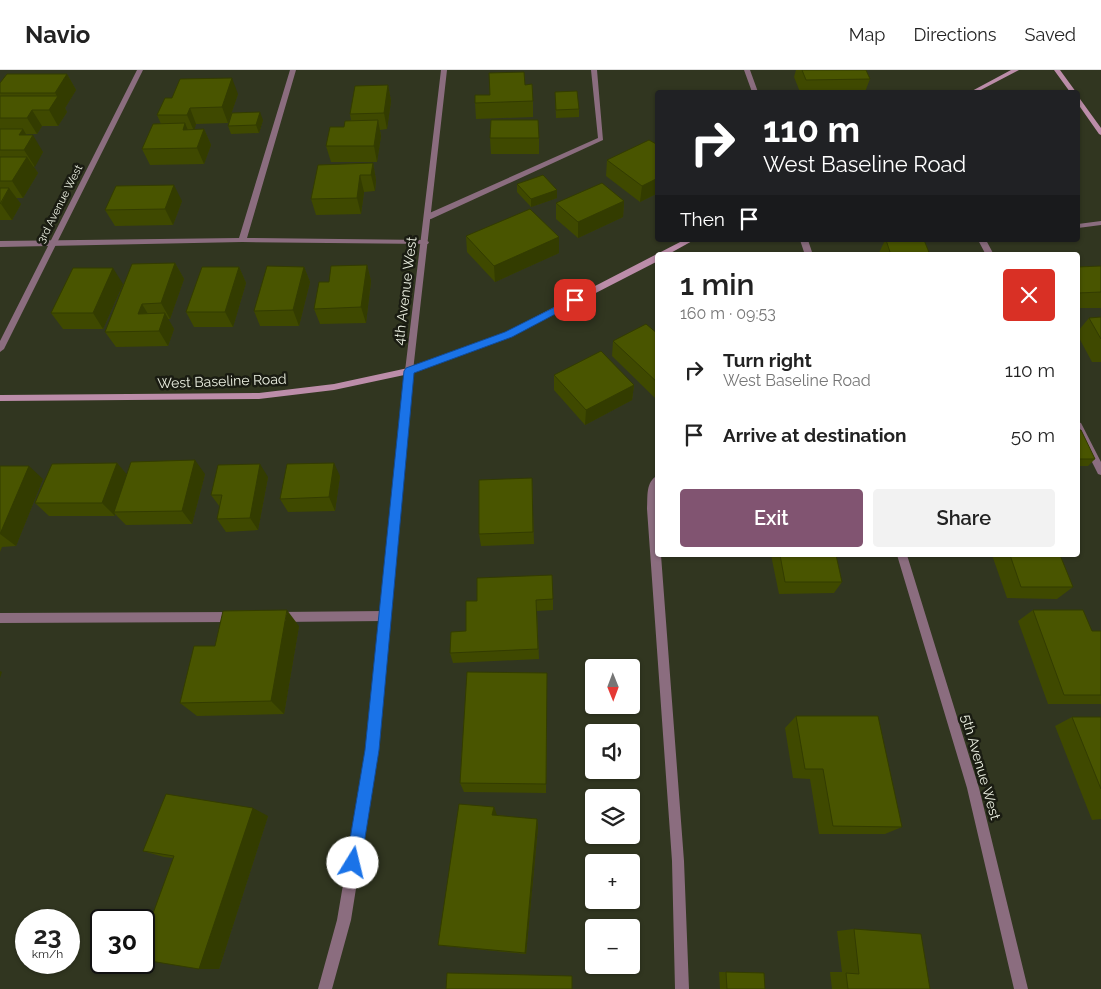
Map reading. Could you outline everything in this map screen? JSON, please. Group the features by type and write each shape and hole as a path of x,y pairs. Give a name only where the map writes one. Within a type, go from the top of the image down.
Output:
{"main road":[{"path":"977,90 1016,70"},
{"path":"1057,70 1071,90"},
{"path":"1080,103 1101,133"},
{"path":"667,252 686,242"},
{"name":"West Baseline Road","path":"0,398 259,396 334,387 409,371 509,334 655,259"}],"street":[{"name":"3rd Avenue West","path":"0,349 140,70"},
{"path":"242,240 292,70"},
{"name":"4th Avenue West","path":"325,989 344,920 370,759 409,371 444,70"},
{"path":"428,217 601,139 594,70"},
{"path":"747,70 754,90"},
{"path":"1080,226 1101,223"},
{"path":"0,244 242,240 425,242"},
{"path":"1080,430 1101,471"},
{"path":"655,483 653,486 652,509 655,550"},
{"path":"656,557 678,861 682,989"},
{"name":"5th Avenue West","path":"903,557 973,788 1021,989"},
{"path":"266,617 385,616"},
{"path":"0,618 247,617"}],"building":[{"path":"802,70 866,70 870,79 806,80"},
{"path":"524,72 525,85 532,84 533,101 475,103 475,95 490,95 489,73"},
{"path":"7,74 67,74 55,93 0,93 0,83"},
{"path":"232,78 222,107 190,108 187,115 157,115 165,98 172,98 180,79"},
{"path":"388,85 384,113 350,114 355,86"},
{"path":"577,91 579,109 556,110 555,92"},
{"path":"0,96 58,96 49,110 32,110 27,118 0,118"},
{"path":"260,112 256,125 228,126 232,113"},
{"path":"378,120 374,146 326,146 330,127 344,127 345,121"},
{"path":"491,120 538,120 539,138 490,138"},
{"path":"185,123 183,130 204,129 197,148 142,149 153,124"},
{"path":"0,129 23,129 19,135 33,135 24,150 0,150"},
{"path":"649,140 655,143 655,180 642,186 607,160"},
{"path":"0,157 27,157 12,181 0,181"},
{"path":"373,163 371,175 360,175 357,198 311,199 318,165"},
{"path":"543,175 557,190 531,199 517,184"},
{"path":"602,183 624,201 578,222 556,203"},
{"path":"174,185 165,209 105,210 116,186"},
{"path":"0,188 9,188 0,204"},
{"path":"530,209 559,237 494,266 466,236"},
{"path":"887,242 925,242 929,252 890,252"},
{"path":"175,263 161,303 142,304 138,314 165,313 159,331 105,332 132,264"},
{"path":"367,265 361,307 314,309 319,282 329,282 331,266"},
{"path":"267,266 304,267 293,310 254,311"},
{"path":"1101,266 1101,292 1080,293 1080,267"},
{"path":"202,267 239,267 225,312 186,312"},
{"path":"73,268 113,268 93,313 51,313"},
{"path":"1101,317 1101,339 1089,318"},
{"path":"646,324 655,332 655,380 613,341"},
{"path":"601,351 634,385 586,410 554,375"},
{"path":"1080,430 1081,430 1095,459 1080,459"},
{"path":"195,460 182,511 114,512 131,462"},
{"path":"117,463 102,503 35,503 52,464"},
{"path":"334,463 329,497 280,499 287,464"},
{"path":"260,464 250,518 217,519 222,495 211,495 218,465"},
{"path":"0,466 29,466 0,534"},
{"path":"532,478 533,532 479,534 479,480"},
{"path":"780,557 836,557 842,582 785,582"},
{"path":"1011,557 1061,557 1073,587 1021,587"},
{"path":"552,575 553,599 536,600 538,649 450,653 451,632 466,631 466,601 477,601 477,578"},
{"path":"287,610 271,701 180,703 194,646 215,646 223,611"},
{"path":"1033,610 1083,610 1092,631 1101,631 1101,695 1064,695"},
{"path":"467,672 547,673 546,784 460,783"},
{"path":"796,716 878,716 902,827 833,826 823,769 805,769"},
{"path":"1072,717 1101,717 1101,789"},
{"path":"166,794 253,808 199,969 155,962 155,909 174,856 143,851"},
{"path":"459,804 494,807 492,815 537,819 525,953 438,945"},
{"path":"854,929 921,934 930,989 848,989 846,973 859,974"},
{"path":"726,972 764,973 765,989 727,989"},
{"path":"447,973 572,976 572,989 446,989"}],"route":[{"path":"353,863 372,750 409,371 509,334 575,300"}]}
